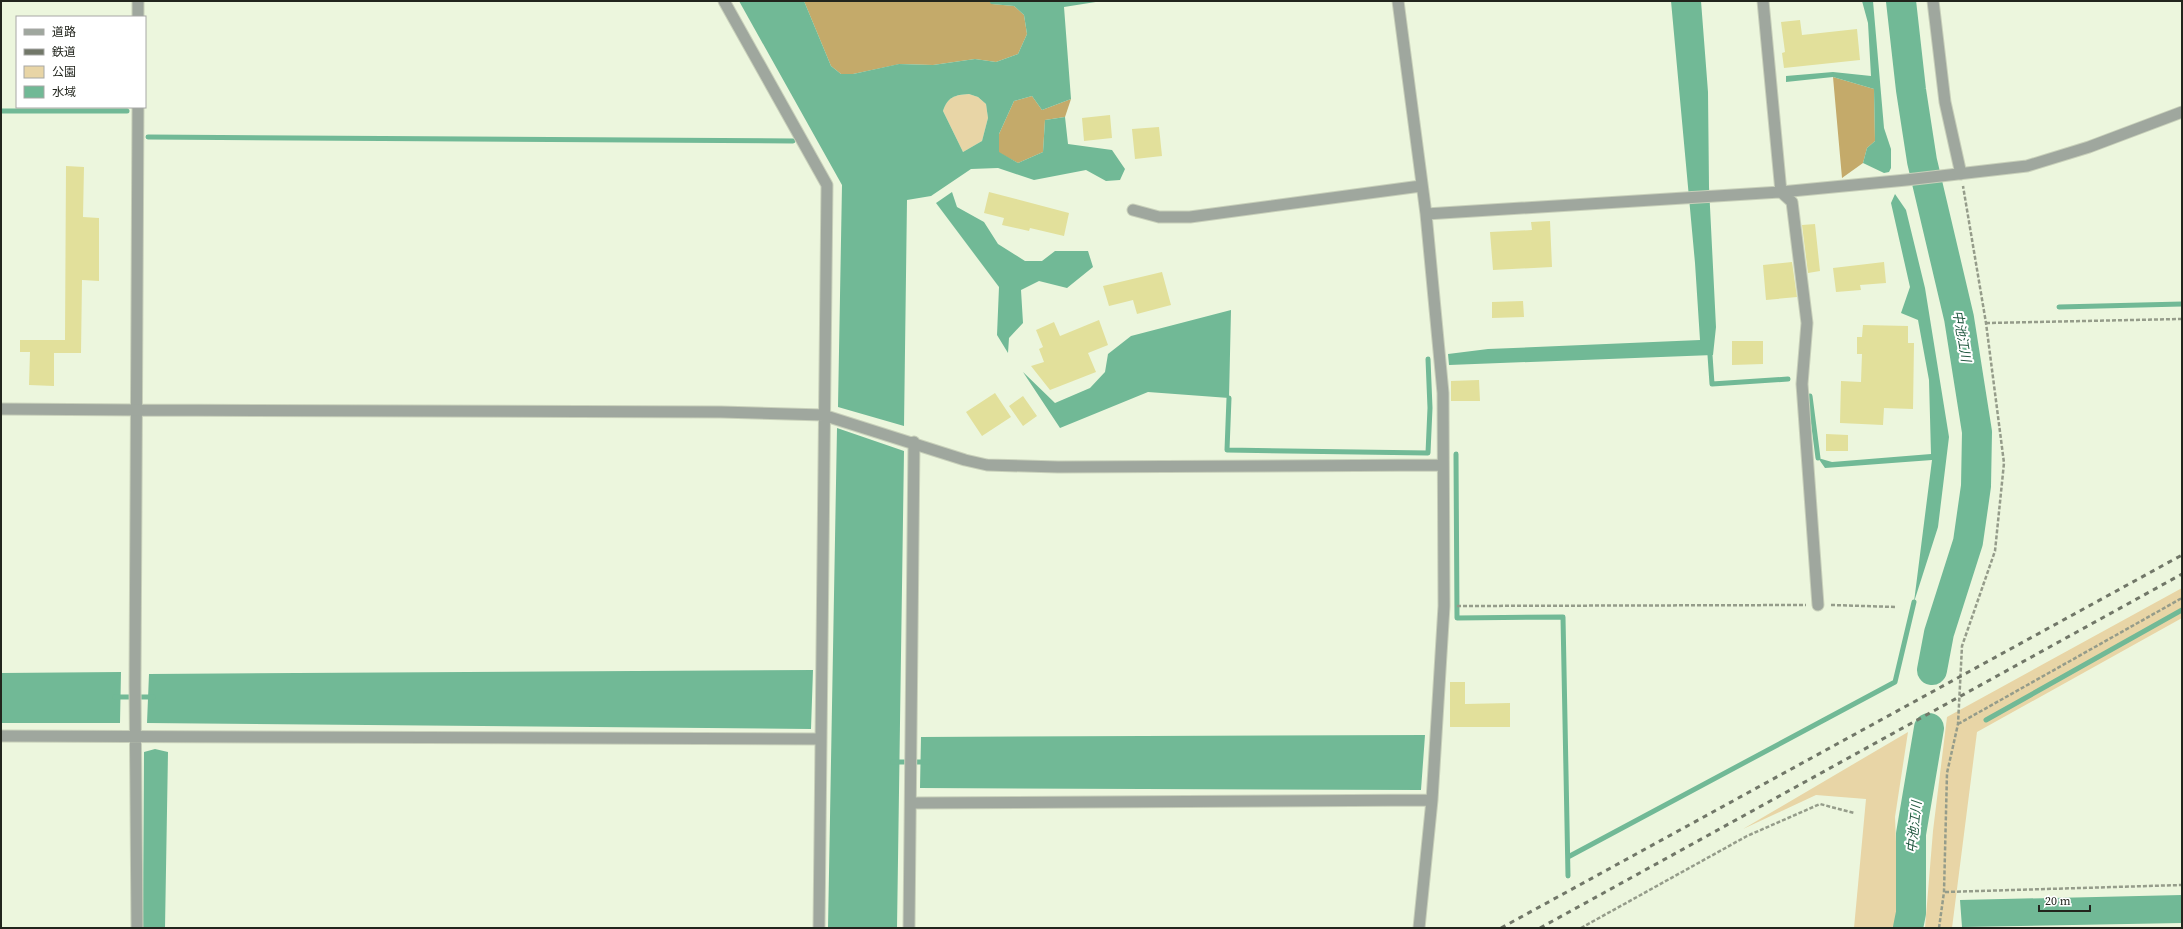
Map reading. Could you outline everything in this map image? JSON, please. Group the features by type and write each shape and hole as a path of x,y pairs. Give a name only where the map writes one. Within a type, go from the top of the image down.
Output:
{"street":[{"path":"138,1 138,16"},
{"path":"724,1 827,185 823,415 819,928"},
{"path":"1398,1 1421,186 1426,214 1443,393 1442,465 1444,606 1432,800 1419,928"},
{"path":"1763,1 1781,192 1792,202 1808,323 1802,384 1818,605"},
{"path":"1933,1 1945,102 1961,174"},
{"path":"137,928 135,685 138,410 138,108"},
{"path":"1426,214 1781,192 1906,180 2027,166 2055,159 2182,112"},
{"path":"1133,210 1159,216 1190,217 1421,186"},
{"path":"1,409 721,412 823,415 914,442 965,460 987,465 1058,467 1442,465"},
{"path":"909,928 914,442"},
{"path":"1,736 136,738 821,739"},
{"path":"911,803 1432,800"}],"path":[{"path":"1939,928 1944,892 1947,773 1958,724 1958,696 1963,638 1995,551 2004,463 1986,323 1961,174"},
{"path":"1986,323 2182,318"},
{"path":"1958,724 2182,598"},
{"path":"1465,606 1818,605 1896,607"},
{"path":"1581,928 1747,836 1820,804 1854,813"},
{"path":"1944,892 2182,885"}],"green space":[{"path":"969,94 978,97 986,104 988,118 982,141 963,152 943,111 949,100 952,98 959,95"},
{"path":"2182,588 2182,618 1977,732 1952,928 1925,928 1933,831 1947,717"},
{"path":"1908,732 1895,817 1899,916 1894,928 1854,928 1866,799 1816,795 1743,829"}],"shaded area":[{"path":"804,1 989,1 992,4 1014,6 1024,15 1027,34 1018,54 996,62 975,59 933,65 900,64 853,74 841,74 831,66"},
{"path":"1833,77 1874,89 1875,141 1867,148 1863,163 1842,178"},
{"path":"1032,96 1042,110 1071,99 1065,117 1045,120 1043,152 1018,163 999,153 999,134 1014,101"}],"water":[{"path":"739,1 804,1 831,66 841,74 853,74 899,64 933,65 975,59 996,62 1018,54 1027,34 1024,15 1014,6 991,4 989,1 1102,1 1064,7 1071,99 1042,110 1032,96 1014,101 999,134 999,152 1018,163 1043,152 1045,120 1065,117 1068,144 1112,150 1125,169 1120,180 1106,181 1086,170 1034,180 998,168 971,169 931,196 907,200 904,426 838,407 842,185","holes":["969,94 978,97 986,104 988,118 982,141 963,152 943,111 949,100 956,96"]},
{"path":"1671,1 1701,1 1708,92 1709,187 1716,327 1713,355 1449,365 1448,354 1488,349 1700,340 1695,263"},
{"path":"1862,1 1873,1 1884,128 1891,149 1891,168 1889,172 1884,173 1863,163 1867,148 1875,141 1874,89 1833,77 1786,82 1786,76 1833,72 1871,76 1868,23"},
{"path":"952,192 957,207 984,222 998,244 1025,261 1042,261 1055,251 1088,251 1093,267 1067,288 1039,281 1021,290 1023,323 1009,338 1008,353 997,335 999,287 936,203"},
{"path":"1895,194 1906,210 1925,288 1949,437 1938,527 1914,602 1932,460 1825,468 1818,458 1832,462 1931,454 1929,380 1918,320 1901,313 1910,287 1891,203"},
{"path":"1231,310 1229,398 1148,392 1060,428 1023,372 1055,403 1090,388 1105,372 1108,354 1131,336"},
{"path":"837,428 904,451 897,928 828,928"},
{"path":"813,670 811,729 147,723 149,674"},
{"path":"121,672 120,723 1,723 1,673"},
{"path":"1425,735 1421,790 920,788 921,737"},
{"path":"155,749 168,752 165,928 143,928 144,752"},
{"path":"2182,895 2182,923 1962,927 1960,900"}],"building":[{"path":"1800,20 1802,35 1857,29 1860,60 1784,68 1782,53 1785,52 1781,22"},
{"path":"1110,115 1112,138 1084,141 1082,118"},
{"path":"1159,127 1162,156 1135,159 1132,129"},
{"path":"66,166 84,167 83,217 99,218 99,281 82,280 81,353 54,353 54,386 29,385 30,352 20,352 20,340 65,340"},
{"path":"989,192 1069,213 1064,236 1030,228 1029,231 1002,225 1004,218 984,213"},
{"path":"1550,221 1552,267 1493,270 1490,232 1532,230 1531,222"},
{"path":"1815,224 1820,271 1808,273 1802,225"},
{"path":"1792,262 1797,297 1766,300 1763,265"},
{"path":"1884,262 1886,283 1860,285 1861,290 1836,292 1833,268"},
{"path":"1162,272 1171,305 1137,314 1133,300 1109,306 1103,286"},
{"path":"1523,301 1524,317 1492,318 1492,302"},
{"path":"1099,320 1108,345 1088,353 1096,372 1050,390 1031,366 1044,362 1039,349 1043,347 1036,330 1054,322 1060,336"},
{"path":"1863,325 1908,326 1908,343 1914,343 1913,409 1884,408 1883,425 1840,423 1841,381 1861,382 1862,354 1857,354 1857,337 1862,337"},
{"path":"1732,341 1763,341 1763,364 1732,365"},
{"path":"1479,380 1480,401 1451,401 1451,381"},
{"path":"995,393 1011,417 982,436 966,412"},
{"path":"1023,396 1037,416 1023,426 1009,406"},
{"path":"1826,434 1848,435 1848,451 1826,451"},
{"path":"1450,682 1465,682 1465,704 1510,703 1510,727 1450,727"}],"waterway":[{"name":"中池江川","path":"1901,1 1911,90 1922,161 1959,318 1977,432 1976,486 1968,542 1939,633 1932,670"},
{"path":"1,111 127,111"},
{"path":"148,137 793,141"},
{"path":"2059,307 2182,304"},
{"path":"1710,355 1712,384 1788,379"},
{"path":"1229,398 1227,450 1428,453 1430,408 1428,359"},
{"path":"1810,396 1818,458"},
{"path":"1456,454 1457,618 1563,617 1568,876"},
{"path":"1568,857 1895,682 1914,602"},
{"path":"1986,720 2182,610"},
{"path":"115,697 153,697"},
{"name":"中池江川","path":"1908,928 1911,913 1911,834 1929,728"},
{"path":"893,762 927,762"}],"railway":[{"path":"1501,928 2182,555"},
{"path":"1540,928 2182,574"}]}
